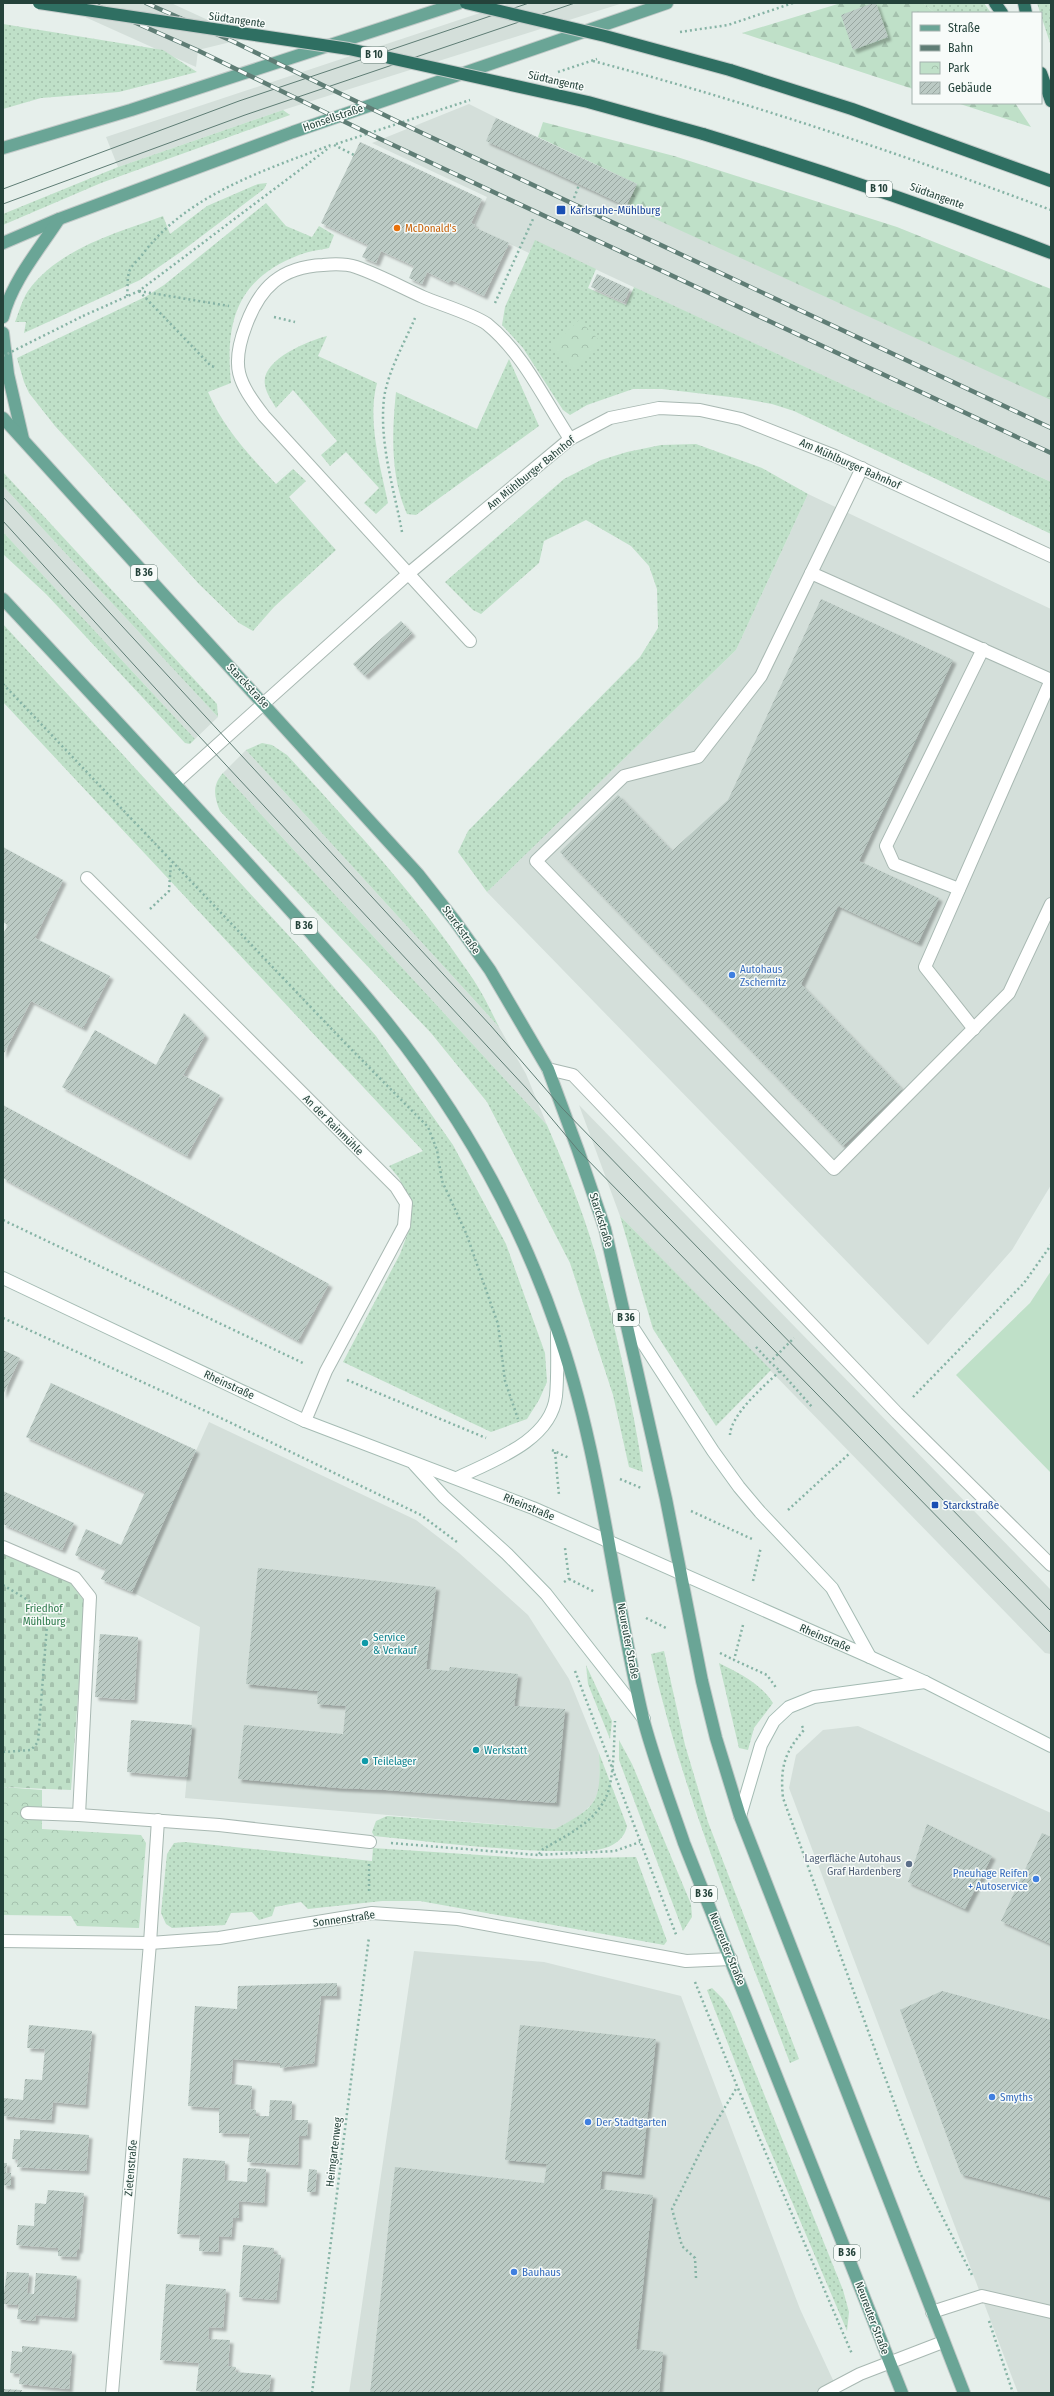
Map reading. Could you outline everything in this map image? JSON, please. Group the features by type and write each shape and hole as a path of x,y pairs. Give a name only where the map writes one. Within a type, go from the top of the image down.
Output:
{"highway":[{"name":"Südtangente","path":"39,3 349,50 588,102 825,171 948,213 1051,253"},
{"path":"466,3 605,36 730,70 852,109 1051,181"},
{"path":"996,3 1001,12"},
{"path":"1042,77 1051,101"}],"main road":[{"path":"3,148 131,110 459,3"},
{"name":"Honsellstraße","path":"3,243 59,219 293,132 667,3"},
{"path":"3,317 7,302 15,285 59,219"},
{"path":"3,334 8,374 24,442"},
{"name":"Starckstraße","path":"3,418 264,703 418,874 455,921 490,970 548,1069 605,1230 626,1317 681,1574"},
{"name":"B 36","path":"3,599 175,783 344,970 387,1022 427,1075 482,1162 530,1257 557,1328"},
{"name":"Neureuter Straße","path":"557,1328 596,1470 644,1719 684,1843 902,2393"},
{"path":"681,1574 716,1738 740,1816 964,2393"}],"street":[{"path":"470,641 264,416 245,391 237,373 241,342 251,311 260,295 276,279 291,270 312,265 355,267 485,323 509,346 570,439"},
{"name":"Am Mühlburger Bahnhof","path":"175,783 408,574 570,439 610,418 659,408 700,410 741,418 862,468 1051,556"},
{"path":"862,468 761,676 698,757 624,776 536,861 834,1169 1010,993 1050,907"},
{"path":"812,573 1051,680 925,967 974,1029"},
{"path":"959,889 894,864 886,846 983,649"},
{"name":"An der Rainmühle","path":"87,878 396,1187 406,1203 404,1226 326,1371 305,1421"},
{"path":"548,1069 572,1075 897,1413 1051,1565"},
{"name":"Rheinstraße","path":"3,1278 305,1421 533,1508 870,1657 925,1682 1051,1746"},
{"path":"626,1317 708,1444 739,1487 764,1517 832,1588 870,1657"},
{"path":"457,1478 518,1448 535,1437 548,1417 556,1398 557,1328"},
{"path":"414,1463 444,1497 507,1554 546,1594 644,1719"},
{"path":"3,1547 75,1578 90,1597 79,1815"},
{"path":"740,1816 760,1745 774,1720 789,1707 814,1697 925,1682"},
{"path":"27,1813 158,1820 370,1842"},
{"name":"Zietenstraße","path":"112,2393 150,1943 158,1820"},
{"name":"Sonnenstraße","path":"3,1941 150,1943 219,1938 372,1913 458,1919 686,1962 731,1960"},
{"path":"932,2312 982,2296 1051,2312"},
{"path":"824,2393 860,2374 943,2342"}],"path":[{"path":"728,25 793,3"},
{"path":"592,60 663,80 822,129 928,164 1051,210"},
{"path":"3,356 83,316 138,291 334,144"},
{"path":"127,296 129,272 150,244 180,216 230,187 274,167 334,144 354,155"},
{"path":"574,198 579,185"},
{"path":"485,323 533,219"},
{"path":"138,291 206,301 295,322"},
{"path":"138,291 211,366 237,373"},
{"path":"403,536 384,441 384,398 390,374 424,297"},
{"path":"3,684 428,1127 437,1150 442,1181 466,1233 498,1324 505,1381 521,1428 555,1452 666,1499 756,1541"},
{"path":"134,924 169,891 172,861"},
{"path":"3,1220 305,1364 326,1371 486,1438 493,1437"},
{"path":"897,1413 1024,1283 1051,1245"},
{"path":"3,1318 224,1420 421,1515 463,1546"},
{"path":"770,1362 810,1323"},
{"path":"756,1347 813,1408"},
{"path":"732,1441 730,1427 737,1416 780,1371"},
{"path":"784,1514 850,1453"},
{"path":"569,1578 621,1606 734,1660"},
{"path":"3,1585 37,1606 44,1615 47,1625 38,1742 31,1750 3,1752"},
{"path":"573,1668 612,1764 686,1962 737,2086 860,2374"},
{"path":"789,1707 804,1730 793,1743 784,1759 781,1777 783,1798 920,2173 982,2296 1013,2393"},
{"path":"538,1855 542,1848 579,1827 597,1811 607,1797 612,1764"},
{"path":"370,1842 538,1855 615,1851 640,1842"},
{"name":"Heimgartenweg","path":"312,2393 372,1913 369,1892 370,1842"},
{"path":"696,2278 695,2258 682,2246 672,2209 708,2136 737,2086"}],"shaded area":[{"path":"54,3 171,3 247,38 198,50 196,67"},
{"path":"510,3 623,3 283,110 118,167 106,137"},
{"path":"469,104 1051,394 1051,482 535,241 529,253 474,227 487,197 372,143"},
{"path":"3,486 218,717 195,739 3,532"},
{"path":"808,494 1051,609 1051,1185 1012,1250 928,1345 487,892 736,650"},
{"path":"246,750 499,1027 526,1074 547,1125 223,773"},
{"path":"579,1105 1051,1590 1051,1654 1045,1653 620,1216"},
{"path":"209,1422 416,1520 459,1553 528,1615 569,1679 599,1753 600,1790 592,1804 578,1817 555,1829 185,1798 200,1627 132,1592"},
{"path":"858,1726 1051,1813 1051,2393 1018,2393 789,1788 796,1755 823,1730"},
{"path":"414,1951 544,1962 681,1996 800,2309 839,2393 349,2393"}],"green space":[{"path":"841,3 923,3 934,12 912,12 912,89 742,33"},
{"path":"923,3 984,3 990,12 934,12"},
{"path":"1037,3 1051,3 1051,46 1042,18 1042,12 1040,12"},
{"path":"3,24 163,50 197,72 119,92 41,98 3,109"},
{"path":"960,104 1016,104 1031,127"},
{"path":"283,110 290,115 101,183 3,225 3,214 118,167"},
{"path":"543,122 674,156 897,227 1051,289 1051,400 627,206 637,184 538,137"},
{"path":"267,183 264,189 182,251 140,280 24,333 26,322 15,322 22,302 28,291 41,276 72,253 108,236 163,216 170,234 207,206 258,184"},
{"path":"266,203 286,226 312,237 319,226 334,235 329,248 299,255 278,265 261,276 249,290 240,305 230,340 231,383 208,392 229,430 276,484 293,469 306,481 289,497 336,550 274,607 253,631 239,623 199,584 55,426 29,393 17,358 145,297 164,285"},
{"path":"535,240 596,269 588,288 626,305 634,287 1051,482 1051,534 794,411 772,404 739,398 662,389 633,389 587,405 570,415 563,410 523,348 502,325 505,307"},
{"path":"579,320 602,343 575,370 552,346"},
{"path":"327,336 318,356 377,383 374,397 374,427 378,458 388,503 376,514 364,503 379,488 346,452 330,466 321,455 337,441 293,390 276,408 269,397 265,385 265,376 277,360 298,347"},
{"path":"509,359 539,426 416,515 407,514 401,499 395,469 393,438 396,392 477,429"},
{"path":"696,444 762,468 808,494 736,650 487,892 458,852 468,831 640,657 658,628 657,589 649,566 631,546 586,520 544,541 539,563 481,614 473,610 445,582 564,479 601,460 627,452 661,445"},
{"path":"3,472 217,704 218,717 3,486"},
{"path":"3,532 195,739 190,744 185,743 46,594 3,554"},
{"path":"3,624 301,949 376,1036 453,1145 506,1244 545,1353 547,1382 539,1400 527,1419 491,1432 343,1362 400,1254 410,1227 409,1200 399,1178 389,1166 423,1151 3,702"},
{"path":"262,743 272,745 287,755 361,836 408,892 473,979 499,1027 246,750"},
{"path":"223,773 547,1125 585,1220 595,1253 622,1362 634,1417 643,1472 629,1467 613,1395 570,1263 487,1102 431,1033 220,811 216,801 215,791 217,782"},
{"path":"620,1216 771,1370 716,1426 653,1329"},
{"path":"1051,1271 1051,1473 956,1375 1030,1303"},
{"name":"Friedhof Mühlburg","path":"3,1553 70,1582 85,1602 71,1790 3,1787"},
{"path":"664,1651 685,1745 708,1822 799,2059 790,2063 713,1861 679,1759 651,1654"},
{"path":"719,1663 742,1675 762,1689 773,1703 754,1728 748,1750 739,1748"},
{"path":"586,1665 612,1721 610,1739 588,1684"},
{"path":"619,1740 632,1764 691,1904 692,1917 683,1931 619,1760"},
{"path":"599,1753 627,1826 622,1837 609,1847 598,1850 584,1851 526,1850 374,1836 372,1832 376,1821 387,1816 555,1829 581,1814 589,1808 594,1800 598,1792"},
{"path":"3,1787 42,1790 42,1829 141,1835 146,1843 139,1928 77,1926 71,1916 3,1915"},
{"path":"185,1842 372,1861 373,1848 539,1859 636,1857 667,1941 664,1945 420,1901 382,1901 308,1909 301,1902 275,1907 272,1916 259,1920 252,1912 231,1913 225,1925 172,1928 166,1924 161,1913 167,1854 174,1843"},
{"path":"712,1988 723,1999 731,2012 843,2290 849,2312 847,2331 764,2136 707,1990"}],"building":[{"path":"876,3 888,37 853,50 841,15"},
{"path":"496,118 637,184 626,206 486,141"},
{"path":"360,142 482,199 471,223 475,225 474,227 509,243 484,296 451,280 449,283 427,272 422,284 409,278 414,266 381,251 376,263 362,257 368,245 321,223"},
{"path":"597,274 630,289 624,302 591,287"},
{"path":"821,599 953,660 859,861 939,898 918,943 838,906 801,984 902,1089 843,1146 560,852 618,795 672,851 728,800"},
{"path":"401,621 412,633 365,676 353,664"},
{"path":"3,847 63,880 35,938 110,976 83,1028 31,1001 3,1055 3,934 8,925 3,922"},
{"path":"184,1013 205,1035 183,1075 220,1095 187,1156 62,1087 95,1030 156,1065"},
{"path":"3,1105 329,1284 298,1341 3,1178"},
{"path":"3,1350 20,1358 3,1395"},
{"path":"51,1383 196,1450 132,1592 101,1579 106,1569 75,1555 86,1529 121,1545 145,1492 26,1437"},
{"path":"3,1491 74,1523 62,1550 3,1524"},
{"path":"258,1568 436,1587 426,1669 449,1671 450,1667 518,1674 514,1706 565,1709 556,1803 386,1790 338,1788 238,1779 244,1725 343,1734 346,1706 317,1704 318,1691 246,1684"},
{"path":"100,1634 138,1637 134,1700 95,1697"},
{"path":"131,1720 192,1725 187,1777 127,1772"},
{"path":"927,1824 992,1856 965,1909 908,1882"},
{"name":"Pneuhage Reifen + Autoservice","path":"1042,1833 1051,1837 1051,1944 1001,1921"},
{"path":"337,1983 337,1996 321,1996 314,2063 280,2068 280,2063 233,2059 231,2084 252,2086 250,2109 256,2110 256,2116 269,2116 270,2100 292,2101 291,2120 308,2120 307,2136 299,2136 298,2165 247,2162 250,2134 219,2133 219,2108 188,2106 195,2006 237,2009 238,1986"},
{"name":"Smyths","path":"942,1991 1051,2020 1051,2198 961,2174 900,2010"},
{"path":"29,2025 92,2031 85,2105 53,2102 51,2120 3,2116 3,2098 23,2100 25,2079 42,2080 45,2049 27,2048"},
{"name":"Bauhaus","path":"520,2025 656,2039 641,2175 602,2171 600,2189 653,2195 636,2349 663,2352 659,2393 370,2393 395,2167 544,2183 547,2164 505,2160"},
{"path":"20,2130 89,2135 86,2171 17,2167 18,2160 12,2159 14,2139 20,2139"},
{"path":"183,2158 225,2161 224,2180 247,2182 248,2168 266,2169 264,2203 239,2201 239,2218 233,2218 231,2237 219,2236 218,2252 199,2251 200,2235 177,2234"},
{"path":"3,2163 7,2163 6,2173 11,2173 11,2186 3,2185"},
{"path":"309,2169 317,2170 315,2192 307,2192"},
{"path":"48,2190 84,2193 79,2250 77,2250 76,2257 58,2256 58,2248 16,2245 18,2225 34,2226 35,2203 46,2204"},
{"path":"243,2245 274,2248 274,2254 281,2255 276,2300 239,2297"},
{"path":"7,2272 29,2273 27,2293 34,2294 36,2273 77,2276 74,2318 36,2315 35,2321 17,2319 19,2305 4,2304 3,2299"},
{"path":"166,2284 226,2289 223,2328 209,2327 208,2339 230,2340 228,2366 236,2367 235,2372 271,2375 269,2393 196,2391 199,2363 160,2360"},
{"path":"22,2346 72,2351 69,2389 19,2384 20,2374 10,2373 12,2351 22,2352"},
{"path":"3,2389 22,2390 21,2393 3,2393"}],"tram line":[{"path":"3,189 239,101 529,3"},
{"path":"3,204 245,115 575,3"},
{"path":"3,497 491,1026 562,1108 1051,1611"},
{"path":"3,521 186,722 527,1089 578,1150 1051,1633"}],"railway":[{"path":"91,3 197,50 376,137 1051,453"},
{"path":"146,3 232,41 405,125 1051,428"}],"place":[{"name":"Karlsruhe-Mühlburg","path":"561,210"},
{"name":"McDonald's","path":"397,228"},
{"name":"Autohaus Zschernitz","path":"732,975"},
{"name":"Starckstraße","path":"935,1505"},
{"name":"Service & Verkauf","path":"365,1643"},
{"name":"Werkstatt","path":"476,1750"},
{"name":"Teilelager","path":"365,1761"},
{"name":"Lagerfläche Autohaus Graf Hardenberg","path":"909,1864"},
{"name":"Pneuhage Reifen + Autoservice","path":"1036,1879"},
{"name":"Smyths","path":"992,2097"},
{"name":"Der Stadtgarten","path":"588,2122"},
{"name":"Bauhaus","path":"514,2272"}]}
